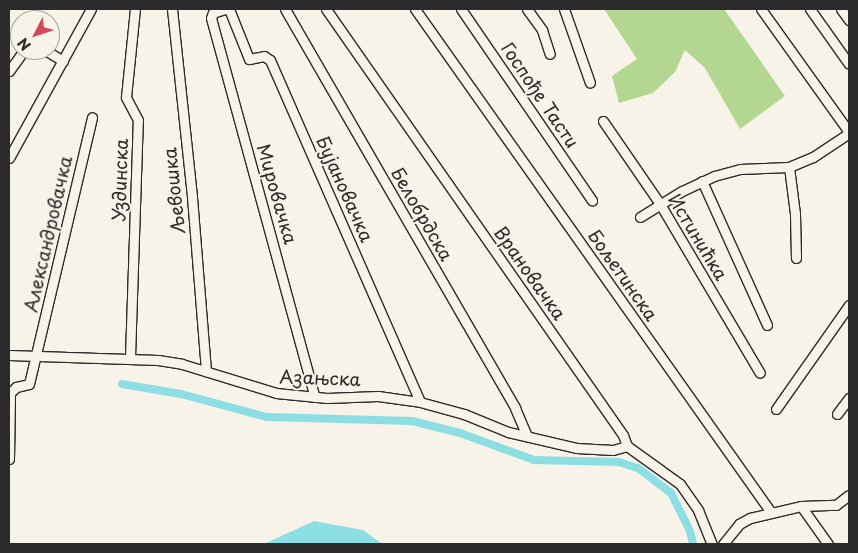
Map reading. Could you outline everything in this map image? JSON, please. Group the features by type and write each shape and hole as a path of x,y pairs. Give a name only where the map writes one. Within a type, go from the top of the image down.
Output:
{"street":[{"path":"9,158 91,9"},
{"name":"Уздинска","path":"130,357 138,120 126,97 135,9"},
{"name":"Љевошка","path":"172,9 192,198 206,371"},
{"name":"Мировачка","path":"227,9 213,13 211,18 315,398"},
{"name":"Бујановачка","path":"227,9 249,59 264,56 270,60 420,402"},
{"name":"Белобрдска","path":"285,9 516,408 527,436"},
{"name":"Врановачка","path":"326,9 623,435 627,446 680,484 698,510 712,544"},
{"name":"Бољетинска","path":"415,9 770,512"},
{"name":"Госпође Тасти","path":"461,9 592,200"},
{"path":"527,9 542,30 550,54"},
{"path":"564,9 590,83"},
{"path":"640,217 702,181 726,172 789,167 813,158 849,132 761,9"},
{"path":"810,9 849,64"},
{"path":"842,9 849,20"},
{"path":"9,71 17,60"},
{"name":"Александровачка","path":"9,459 10,393 16,387 29,384 92,118"},
{"name":"Истинићка","path":"603,121 660,204 760,373"},
{"path":"789,167 795,214 796,258"},
{"path":"702,181 767,325"},
{"path":"776,409 849,305"},
{"name":"Азањска","path":"9,355 36,357 130,357 182,364 262,390 315,398 378,396 420,402 527,436 576,448 613,450 627,446"},
{"path":"837,414 849,398"},
{"path":"728,542 739,524 770,512 801,506 836,505 849,495"},
{"path":"801,506 828,544"}],"green space":[{"path":"604,9 724,9 785,96 740,129 705,68 685,50 675,72 653,93 619,103 612,76 637,59"}],"water":[{"path":"314,521 363,530 382,544 264,544"}],"waterway":[{"path":"122,384 181,394 267,417 412,421 460,433 534,460 619,462 638,468 671,493 690,531 693,544"}]}
